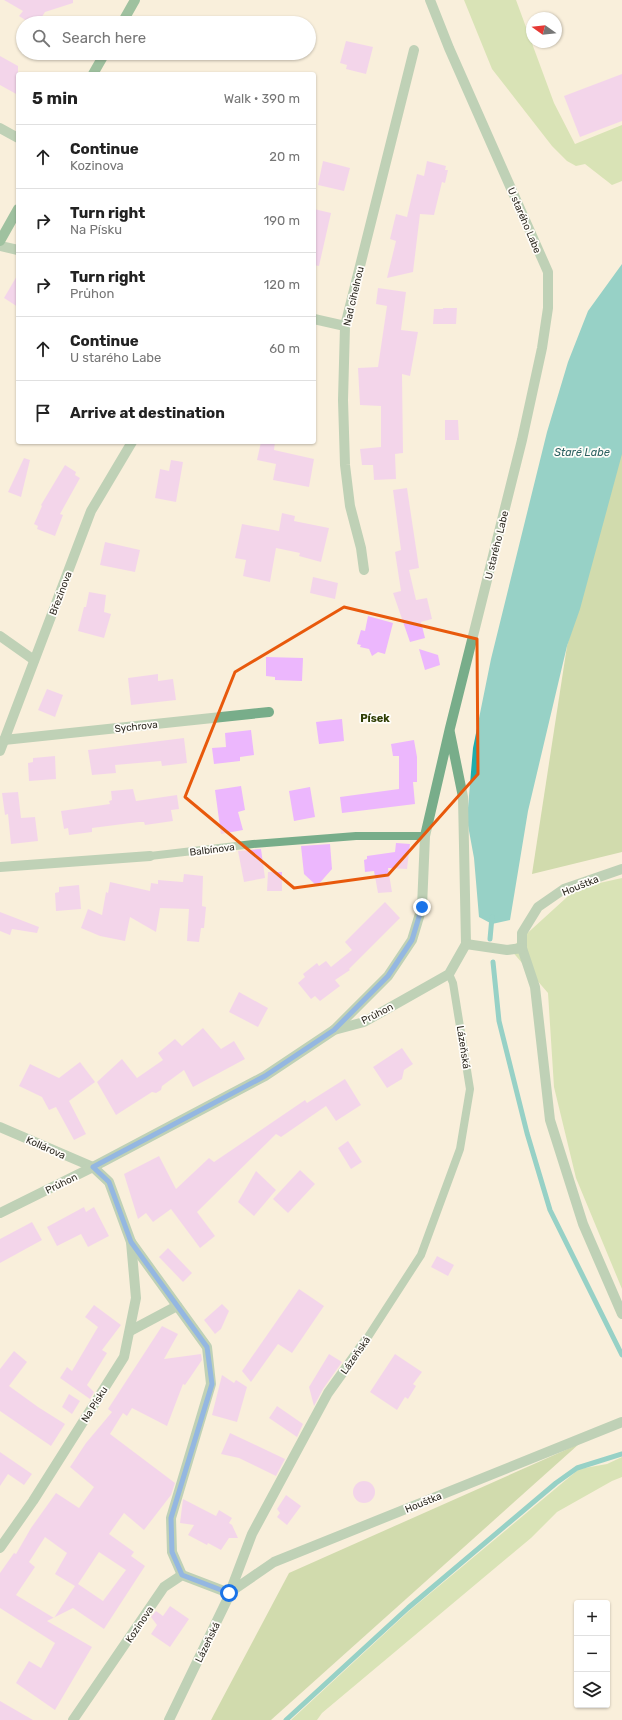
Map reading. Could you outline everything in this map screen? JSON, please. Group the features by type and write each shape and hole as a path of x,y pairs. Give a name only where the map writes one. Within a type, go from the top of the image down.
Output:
{"street":[{"path":"126,16 135,0"},
{"name":"U starého Labe","path":"334,1030 388,976 412,940 422,907 425,836 450,728 522,440 542,348 548,308 548,272 430,0"},
{"name":"Nad cihelnou","path":"364,570 361,548 350,506 345,465 343,400 345,326 414,50"},
{"path":"94,72 101,60"},
{"path":"0,128 16,137"},
{"path":"0,241 16,213"},
{"path":"0,246 16,250"},
{"path":"316,319 345,326"},
{"name":"Březinova","path":"0,751 91,511 131,444"},
{"path":"0,636 34,660"},
{"name":"Sychrova","path":"4,740 269,712"},
{"path":"449,974 466,944 463,797 450,728"},
{"name":"Balbínova","path":"0,867 150,856"},
{"name":"Houštka","path":"522,948 522,933 538,907 564,889 622,869"},
{"path":"466,944 507,950 522,948 535,987 550,1120 583,1224 622,1314"},
{"name":"Průhon","path":"0,1213 93,1167 265,1076 334,1030 364,1022 449,974"},
{"name":"Kollárova","path":"0,1127 93,1167"},
{"name":"Na Písku","path":"0,1548 32,1501 124,1357 136,1298 131,1242 109,1182 93,1167"},
{"name":"Na Písku","path":"131,1242 207,1347 212,1384 171,1518 172,1552 182,1575"},
{"path":"130,1331 177,1306"},
{"name":"Lázeňská","path":"169,1720 227,1600 252,1534 328,1393 366,1340"},
{"name":"Houštka","path":"229,1593 274,1562 622,1422"},
{"path":"182,1575 229,1593"},
{"name":"Kozinova","path":"73,1720 164,1587 182,1575"}],"lane":[{"name":"Balbínova","path":"150,856 253,844 340,838 425,836"},
{"name":"Lázeňská","path":"366,1340 421,1255 460,1150 470,1089 454,983 449,974"}],"highlighted area":[{"path":"344,607 477,639 478,774 388,875 294,888 185,797 235,672"}],"green space":[{"path":"464,0 516,0 526,27 526,48 534,48 554,103 575,144 622,125 622,181 612,185 585,164 576,166 567,161 552,146 492,69"},
{"path":"622,448 622,852 532,874 567,646"},
{"path":"622,878 622,1289 576,1178 554,1087 548,993 510,949 577,888"},
{"path":"579,1444 271,1720 211,1720 289,1573"},
{"path":"622,1457 622,1477 612,1481 557,1512 531,1538 322,1713 317,1720 291,1720 409,1611 579,1469 607,1464"}],"water":[{"name":"Staré Labe","path":"622,264 622,454 580,609 567,646 528,811 510,920 492,924 479,917 474,858 467,820 473,748 491,659 547,432 568,362 588,311"}],"building":[{"path":"4,0 73,0 73,3 45,12 42,16 19,16 23,11"},
{"path":"346,41 373,47 366,74 346,69 347,65 340,63"},
{"path":"0,56 18,66 18,72 16,72 16,94 0,85"},
{"path":"622,74 622,121 580,137 564,96"},
{"path":"323,161 350,168 344,191 318,185"},
{"path":"427,161 446,166 445,170 448,170 445,183 442,182 434,215 420,214 413,272 387,278 396,241 390,239 396,214 407,217 417,174 424,176"},
{"path":"316,209 331,213 319,266 316,265"},
{"path":"16,277 16,306 4,298"},
{"path":"378,288 406,292 401,330 418,332 410,376 402,374 403,453 395,454 396,479 374,480 373,465 362,465 360,449 381,447 381,406 360,405 358,368 378,367 387,306 376,304"},
{"path":"457,308 456,324 433,324 434,309"},
{"path":"445,420 458,420 459,440 445,440"},
{"path":"261,444 275,444 274,450 314,459 309,487 273,480 276,464 257,460"},
{"path":"24,458 30,460 21,497 8,492"},
{"path":"171,460 183,462 176,502 155,498 160,469 169,471"},
{"path":"65,465 76,472 75,475 80,478 60,514 63,515 55,536 37,529 38,526 34,524 42,506 41,505"},
{"path":"407,488 419,568 409,570 416,600 427,598 432,619 421,622 425,638 410,642 393,593 401,591 395,552 401,550 393,490"},
{"path":"282,513 295,516 294,521 329,528 321,562 299,556 300,553 276,548 270,582 243,576 246,560 235,558 242,524 279,531"},
{"path":"105,542 140,550 135,572 100,565"},
{"path":"313,577 338,583 335,599 310,593"},
{"path":"89,592 106,595 104,612 111,614 104,638 78,631"},
{"path":"368,616 393,623 385,654 378,652 372,656 369,649 360,647 361,645 357,644 361,630 365,631"},
{"path":"419,649 438,655 440,665 425,670"},
{"path":"266,657 303,658 302,681 275,680 275,677 266,676"},
{"path":"158,674 158,681 173,679 176,700 131,705 128,678"},
{"path":"47,689 63,695 55,717 38,710"},
{"path":"342,719 344,741 319,744 316,722"},
{"path":"251,730 254,755 240,757 240,761 214,764 212,748 226,747 225,733"},
{"path":"184,738 187,763 162,766 161,761 115,765 116,773 92,775 88,750"},
{"path":"414,740 417,757 417,782 413,782 415,804 342,813 340,797 399,789 399,756 393,756 391,744"},
{"path":"55,756 56,779 29,781 28,763 33,762 33,758"},
{"path":"241,786 245,810 238,812 243,830 221,834 215,790"},
{"path":"310,787 315,817 294,821 289,791"},
{"path":"133,789 136,801 177,795 179,809 171,810 173,821 145,825 144,822 139,822 92,828 92,832 69,835 68,828 64,829 61,811 110,804 109,801 112,800 111,791"},
{"path":"18,792 21,818 35,817 38,841 11,844 8,814 5,815 2,793"},
{"path":"396,843 410,844 407,869 388,868 392,892 378,893 374,871 365,872 364,860 367,859 367,856 395,852"},
{"path":"330,844 332,869 317,886 304,874 301,846"},
{"path":"261,849 265,878 244,882 238,851"},
{"path":"268,872 282,872 282,891 267,891"},
{"path":"184,874 203,876 202,906 206,907 204,928 201,928 199,942 187,941 189,909 160,908 156,932 130,917 125,941 100,936 81,928 88,909 102,915 106,892 108,893 110,882 150,891 151,883 158,884 158,880 183,882"},
{"path":"79,885 81,909 56,911 55,893 59,892 59,887"},
{"path":"385,902 400,918 349,969 350,970 335,980 340,986 320,1001 315,996 311,999 298,983 305,977 303,974 317,963 319,966 326,961 331,967 352,950 345,942"},
{"path":"0,912 39,927 37,933 12,929 10,935 0,931"},
{"path":"239,992 268,1008 258,1027 229,1012"},
{"path":"203,1028 221,1049 234,1041 245,1059 193,1087 184,1070 162,1086 161,1090 156,1093 152,1092 116,1115 97,1082 122,1059 137,1078 163,1060 158,1053 175,1039 182,1046"},
{"path":"402,1048 413,1064 404,1070 402,1079 387,1088 373,1067"},
{"path":"80,1062 95,1082 69,1101 86,1134 74,1140 56,1107 49,1110 42,1097 19,1086 30,1064 59,1078"},
{"path":"345,1079 361,1105 336,1121 326,1106 281,1137 276,1134 197,1212 215,1236 200,1248 171,1209 153,1222 146,1213 138,1219 124,1174 159,1156 176,1189 209,1158 214,1162 305,1100 307,1103"},
{"path":"348,1141 362,1162 351,1169 338,1148"},
{"path":"300,1170 315,1184 288,1213 273,1199"},
{"path":"256,1171 276,1190 254,1216 238,1202"},
{"path":"84,1207 86,1212 94,1207 109,1236 88,1247 81,1234 57,1246 47,1227"},
{"path":"32,1222 42,1240 0,1263 0,1239"},
{"path":"168,1248 192,1273 183,1282 159,1257"},
{"path":"437,1256 454,1265 448,1276 431,1267"},
{"path":"299,1289 324,1306 292,1353 278,1344 251,1382 242,1371"},
{"path":"222,1304 229,1311 221,1329 215,1334 204,1320"},
{"path":"94,1305 121,1325 102,1350 107,1353 87,1385 94,1392 90,1399 60,1378 67,1367 72,1371 98,1327 85,1317"},
{"path":"162,1326 178,1334 164,1359 201,1354 202,1360 185,1385 183,1384 167,1426 132,1408 127,1416 123,1413 110,1434 175,1483 171,1495 144,1530 124,1513 109,1534 134,1552 131,1556 145,1566 104,1629 73,1608 54,1617 75,1586 55,1574 67,1553 45,1537 29,1562 35,1567 16,1595 54,1618 47,1621 92,1647 55,1710 16,1683 29,1661 41,1668 55,1643 0,1608 0,1573 14,1553 16,1554 31,1528 56,1493 79,1508 94,1487 70,1467 86,1443 112,1412 108,1409","holes":["99,1552 126,1570 103,1601 78,1584"]},
{"path":"14,1351 27,1362 9,1386 65,1424 51,1446 0,1411 0,1369"},
{"path":"329,1354 342,1362 323,1389 314,1406 309,1387"},
{"path":"395,1354 422,1372 413,1384 416,1386 408,1399 405,1397 397,1410 370,1392"},
{"path":"222,1375 234,1383 236,1380 247,1387 237,1422 212,1415"},
{"path":"69,1394 80,1401 72,1414 62,1407"},
{"path":"277,1406 303,1424 297,1437 269,1418"},
{"path":"230,1433 285,1459 276,1476 239,1458 221,1454"},
{"path":"0,1452 32,1474 24,1485 8,1474 0,1486"},
{"path":"364,1481 368,1482 374,1488 374,1496 368,1502 364,1503 360,1502 354,1496 353,1492 354,1488 360,1482"},
{"path":"286,1495 301,1506 287,1525 277,1517 280,1513 277,1509"},
{"path":"183,1499 216,1516 219,1510 232,1518 229,1523 232,1525 238,1538 229,1538 221,1550 208,1543 207,1545 188,1535 194,1525 180,1523"},
{"path":"170,1606 189,1619 170,1647 151,1634 157,1625 151,1617 156,1611 163,1616"},
{"path":"0,1701 33,1720 0,1720"}],"waterway":[{"path":"490,939 492,917"},
{"path":"493,962 499,1021 527,1133 550,1210 622,1355"},
{"path":"286,1720 408,1608 556,1483 577,1468 622,1454"}],"district":[{"name":"Písek","path":"375,718"}],"route":[{"path":"229,1593 182,1575 172,1552 171,1518 212,1384 207,1347 131,1242 109,1182 93,1167 265,1076 334,1030 388,976 412,940 422,907"}]}
